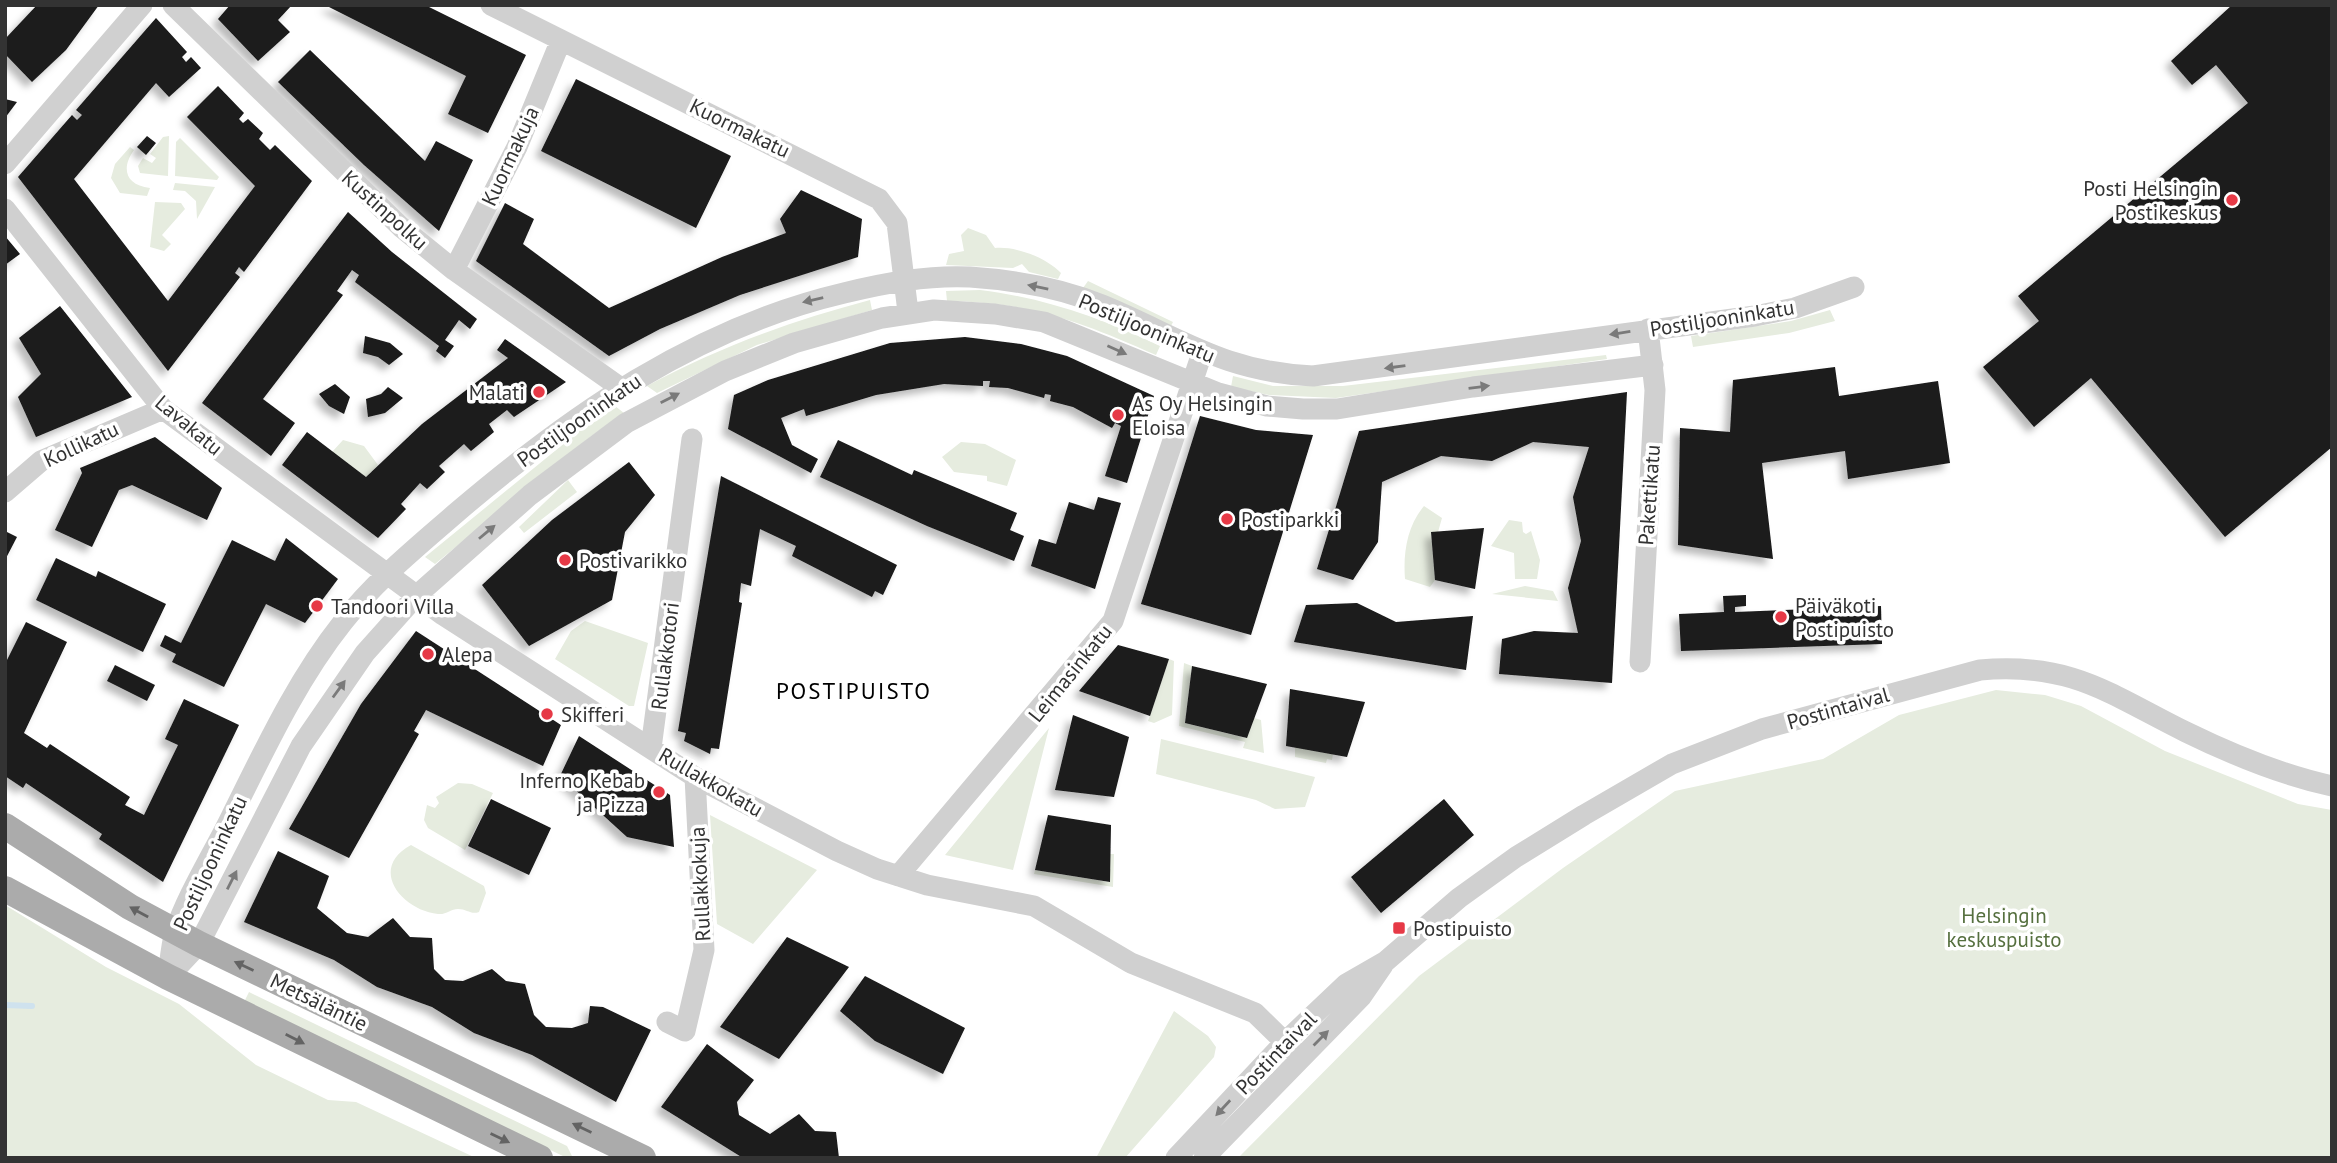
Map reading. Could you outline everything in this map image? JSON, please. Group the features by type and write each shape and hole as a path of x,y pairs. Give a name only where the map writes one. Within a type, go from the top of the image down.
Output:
{"main road":[{"name":"Metsäläntie","path":"5,826 130,907 175,932 643,1158"},
{"name":"Metsäläntie","path":"5,889 168,977 540,1158"}],"street":[{"path":"5,164 142,5"},
{"name":"Kustinpolku","path":"173,5 401,227 454,270 621,388"},
{"name":"Kuormakatu","path":"491,5 880,199 897,223 908,312"},
{"name":"Kuormakuja","path":"454,270 517,147 561,40"},
{"name":"Lavakatu","path":"5,209 163,409 416,596"},
{"name":"Postiljooninkatu","path":"168,977 175,932 292,699 340,625 388,575 496,479 621,388 671,358 731,330 802,303 904,280 967,277 1010,281 1056,290 1100,304 1202,353 1279,374 1313,376 1513,351 1795,308 1854,287"},
{"name":"Postiljooninkatu","path":"168,977 199,944 301,746 365,653 416,596 530,495 626,423 725,371 794,343 908,312 967,312 1044,321 1100,342 1191,383 1267,406 1337,409 1473,387 1653,365"},
{"name":"Pakettikatu","path":"1640,662 1656,390 1648,329"},
{"name":"Leimasinkatu","path":"898,876 1113,621 1202,353"},
{"name":"Kollikatu","path":"5,492 41,461 163,409"},
{"name":"Rullakkotori","path":"651,748 692,439"},
{"name":"Rullakkokatu","path":"416,596 695,777 837,851 898,876 1034,906 1131,963 1255,1013 1301,1058"},
{"name":"Postintaival","path":"1175,1158 1312,1014 1346,984 1386,961 1460,898 1516,857 1672,764 1762,729 1980,670 2017,667 2077,677 2252,762 2332,786"},
{"name":"Rullakkokuja","path":"676,1026 704,950 695,777"},
{"name":"Postintaival","path":"1204,1158 1361,997 1386,961"}],"green space":[{"path":"169,136 168,176 140,173 138,166 143,158 152,163 156,158 150,154 163,137"},
{"path":"180,138 219,177 217,180 175,176 176,142"},
{"path":"130,147 134,150 127,163 128,175 135,183 150,188 147,196 120,193 111,178 115,164"},
{"path":"175,183 215,187 197,219 196,201 185,191 173,190"},
{"path":"155,202 181,203 185,209 162,235 171,244 164,251 150,247"},
{"path":"968,228 986,235 995,248 1021,251 1048,262 1061,273 1058,279 1029,272 1022,264 1013,268 946,265 949,254 964,251 961,235"},
{"path":"1088,281 1173,322 1170,328 1083,288"},
{"path":"980,290 1027,298 1072,310 1160,346 1156,355 1054,316 1004,305 947,301 946,291"},
{"path":"870,300 872,310 757,345 657,393 647,386 756,336"},
{"path":"1830,310 1835,321 1789,333 1693,347 1691,336 1791,321"},
{"path":"1606,355 1607,359 1336,398 1269,395 1231,387 1233,376 1273,386 1343,386"},
{"path":"615,406 624,413 590,437 435,564 425,557 583,428"},
{"path":"343,440 364,446 378,465 366,477 332,452"},
{"path":"961,442 985,444 1016,460 1007,486 987,481 987,476 954,472 942,457"},
{"path":"568,480 577,492 524,533 519,527"},
{"path":"1424,506 1442,518 1438,532 1431,533 1435,580 1430,587 1405,579 1407,540"},
{"path":"1509,520 1522,522 1523,532 1526,534 1531,531 1540,560 1537,579 1515,579 1514,553 1491,546"},
{"path":"1525,586 1553,591 1558,601 1492,594"},
{"path":"585,621 648,643 634,706 629,706 555,659 571,631"},
{"path":"1169,659 1174,661 1172,715 1154,723 1148,721"},
{"path":"1184,663 1192,666 1185,723 1246,738 1254,718 1261,720 1264,753 1243,748 1245,742 1179,726"},
{"name":"Helsingin keskuspuisto","path":"1996,690 2045,695 2081,706 2165,751 2298,804 2332,810 2332,1158 1238,1158 1419,976 1563,868 1675,791 1823,759 1899,715"},
{"path":"1049,728 1013,870 945,855"},
{"path":"1161,739 1315,777 1305,807 1275,809 1256,800 1156,774"},
{"path":"1295,747 1333,754 1332,760 1327,759 1326,763 1295,757"},
{"path":"458,783 472,784 493,793 465,850 428,828 424,820 427,805 435,808 439,803 436,797"},
{"path":"710,815 817,870 753,944 717,924"},
{"path":"411,845 484,886 486,893 479,912 458,909 438,914 412,905 402,896 394,887 392,865 398,854"},
{"path":"1110,854 1114,854 1113,887 1034,874 1035,870 1109,882"},
{"path":"5,905 106,967 179,1004 256,1065 328,1100 356,1102 476,1158 5,1158"},
{"path":"249,992 567,1146 573,1158 567,1158 244,1002"},
{"path":"1174,1011 1208,1036 1216,1047 1214,1057 1125,1158 1096,1158"}],"building":[{"path":"37,5 99,5 66,50 32,82 5,54 5,39"},
{"path":"230,5 292,5 278,20 290,32 258,61 218,19"},
{"path":"325,5 425,5 526,55 488,133 448,114 466,76"},
{"name":"Posti Helsingin Postikeskus","path":"2232,5 2332,5 2332,447 2225,537 2091,378 2034,427 1983,367 2039,321 2018,296 2248,103 2216,65 2192,85 2171,61"},
{"path":"156,18 187,52 182,57 186,62 191,57 201,68 169,97 156,83 74,179 168,301 255,186 187,117 218,86 244,113 239,119 243,123 248,119 263,133 259,139 270,150 275,145 312,181 244,272 239,267 235,273 240,277 168,371 18,177 72,115 77,120 82,115 76,110"},
{"path":"310,50 425,161 436,141 473,160 439,231 364,165 278,82"},
{"path":"576,79 731,156 696,228 541,151"},
{"path":"5,99 17,102 5,118"},
{"path":"147,136 156,143 146,155 137,147"},
{"path":"801,190 862,219 858,257 740,295 660,329 609,356 476,261 505,203 534,219 523,244 609,308 722,257 786,233 780,219"},
{"path":"348,212 392,252 477,319 470,329 459,320 445,340 454,346 445,358 436,351 439,346 355,282 359,275 352,270 337,291 343,295 263,399 295,423 271,456 202,403"},
{"path":"5,236 20,254 5,265"},
{"path":"60,306 132,397 36,437 18,397 41,374 19,338"},
{"path":"365,336 390,343 403,354 389,365 378,357 363,353"},
{"path":"965,337 1021,344 1067,356 1154,396 1127,483 1105,476 1121,426 1115,423 1112,428 1073,407 1050,401 1051,395 1045,394 1044,398 1008,388 989,387 990,381 983,381 983,386 944,384 876,395 806,416 804,409 781,418 792,445 818,459 811,473 728,429 734,395 768,380 890,343"},
{"path":"505,339 566,382 514,417 507,410 489,424 494,432 471,451 464,444 439,466 445,472 427,489 420,483 401,504 406,509 378,538 282,465 307,432 366,477 422,424 508,358 497,350"},
{"path":"1835,367 1839,396 1938,381 1950,463 1848,479 1845,451 1762,463 1773,559 1678,545 1680,428 1730,432 1733,380"},
{"path":"335,384 350,397 344,414 329,406 319,394"},
{"path":"388,387 403,398 385,413 368,417 366,399 381,394"},
{"path":"1627,392 1612,683 1499,674 1502,639 1534,631 1578,633 1568,588 1581,541 1573,497 1589,447 1533,442 1492,461 1441,456 1382,482 1378,542 1353,580 1317,569 1359,431"},
{"name":"Postiparkki","path":"1200,416 1256,430 1313,435 1251,635 1141,604"},
{"path":"155,437 222,488 207,520 132,485 119,490 92,547 55,530 82,473 80,468"},
{"path":"838,440 912,475 914,470 1017,513 1010,530 1024,536 1014,561 927,526 820,477"},
{"name":"Postivarikko","path":"629,462 655,495 625,532 612,600 529,646 482,585 552,520"},
{"path":"721,476 897,565 883,595 875,591 872,597 792,556 796,546 760,529 751,586 741,583 739,602 742,603 719,749 711,748 710,754 684,741 686,733 678,731"},
{"path":"1098,497 1121,503 1095,589 1031,566 1039,539 1056,544 1069,502 1094,510"},
{"path":"1484,528 1475,589 1435,580 1431,532"},
{"path":"5,531 17,537 5,560"},
{"path":"286,538 338,579 305,623 266,604 224,687 172,662 176,654 160,646 165,635 181,643 232,540 275,561"},
{"path":"56,558 96,577 98,571 166,604 143,652 36,600"},
{"path":"1746,595 1746,606 1735,607 1735,612 1881,606 1882,644 1681,651 1679,614 1724,612 1723,596"},
{"path":"1357,603 1396,622 1473,616 1466,670 1294,642 1306,605"},
{"path":"26,622 67,642 24,733 47,748 50,744 130,797 125,805 144,815 178,745 165,739 184,699 239,725 163,882 99,839 102,834 26,783 23,788 5,776 5,664"},
{"path":"416,631 561,725 543,766 426,710 414,731 419,734 349,858 289,829 361,704"},
{"path":"1118,645 1169,659 1150,716 1079,691"},
{"path":"115,665 155,685 147,701 107,681"},
{"path":"1192,666 1267,684 1247,738 1185,723"},
{"path":"1290,689 1365,702 1347,757 1286,746"},
{"path":"1073,715 1129,737 1114,797 1055,790"},
{"path":"579,736 670,795 674,847 627,837 560,776"},
{"path":"491,799 551,828 529,875 468,846"},
{"path":"1444,799 1474,835 1381,913 1351,877"},
{"path":"1048,815 1111,825 1110,882 1035,870"},
{"path":"278,851 329,876 317,908 347,933 368,937 393,918 410,937 432,938 434,969 445,980 463,981 492,969 506,981 525,984 534,1015 546,1027 572,1028 588,1023 590,1006 603,1007 651,1030 616,1102 532,1055 474,1033 432,1007 377,987 334,960 244,922"},
{"path":"787,937 849,967 779,1059 720,1027"},
{"path":"865,976 965,1028 943,1074 875,1041 840,1011"},
{"path":"707,1044 754,1080 737,1102 739,1115 770,1134 799,1114 815,1131 836,1132 839,1158 743,1158 661,1107"}],"waterway":[{"path":"5,1005 32,1006"}],"place":[{"name":"Posti Helsingin Postikeskus","path":"2232,200"},
{"name":"Malati","path":"539,392"},
{"name":"As Oy Helsingin Eloisa","path":"1118,415"},
{"name":"Postiparkki","path":"1227,519"},
{"name":"Postivarikko","path":"565,560"},
{"name":"Tandoori Villa","path":"317,606"},
{"name":"Päiväkoti Postipuisto","path":"1781,617"},
{"name":"Alepa","path":"428,654"},
{"name":"Skifferi","path":"547,714"},
{"name":"Inferno Kebab ja Pizza","path":"659,792"},
{"name":"Postipuisto","path":"1399,928"}],"district":[{"name":"POSTIPUISTO","path":"854,690"}]}
